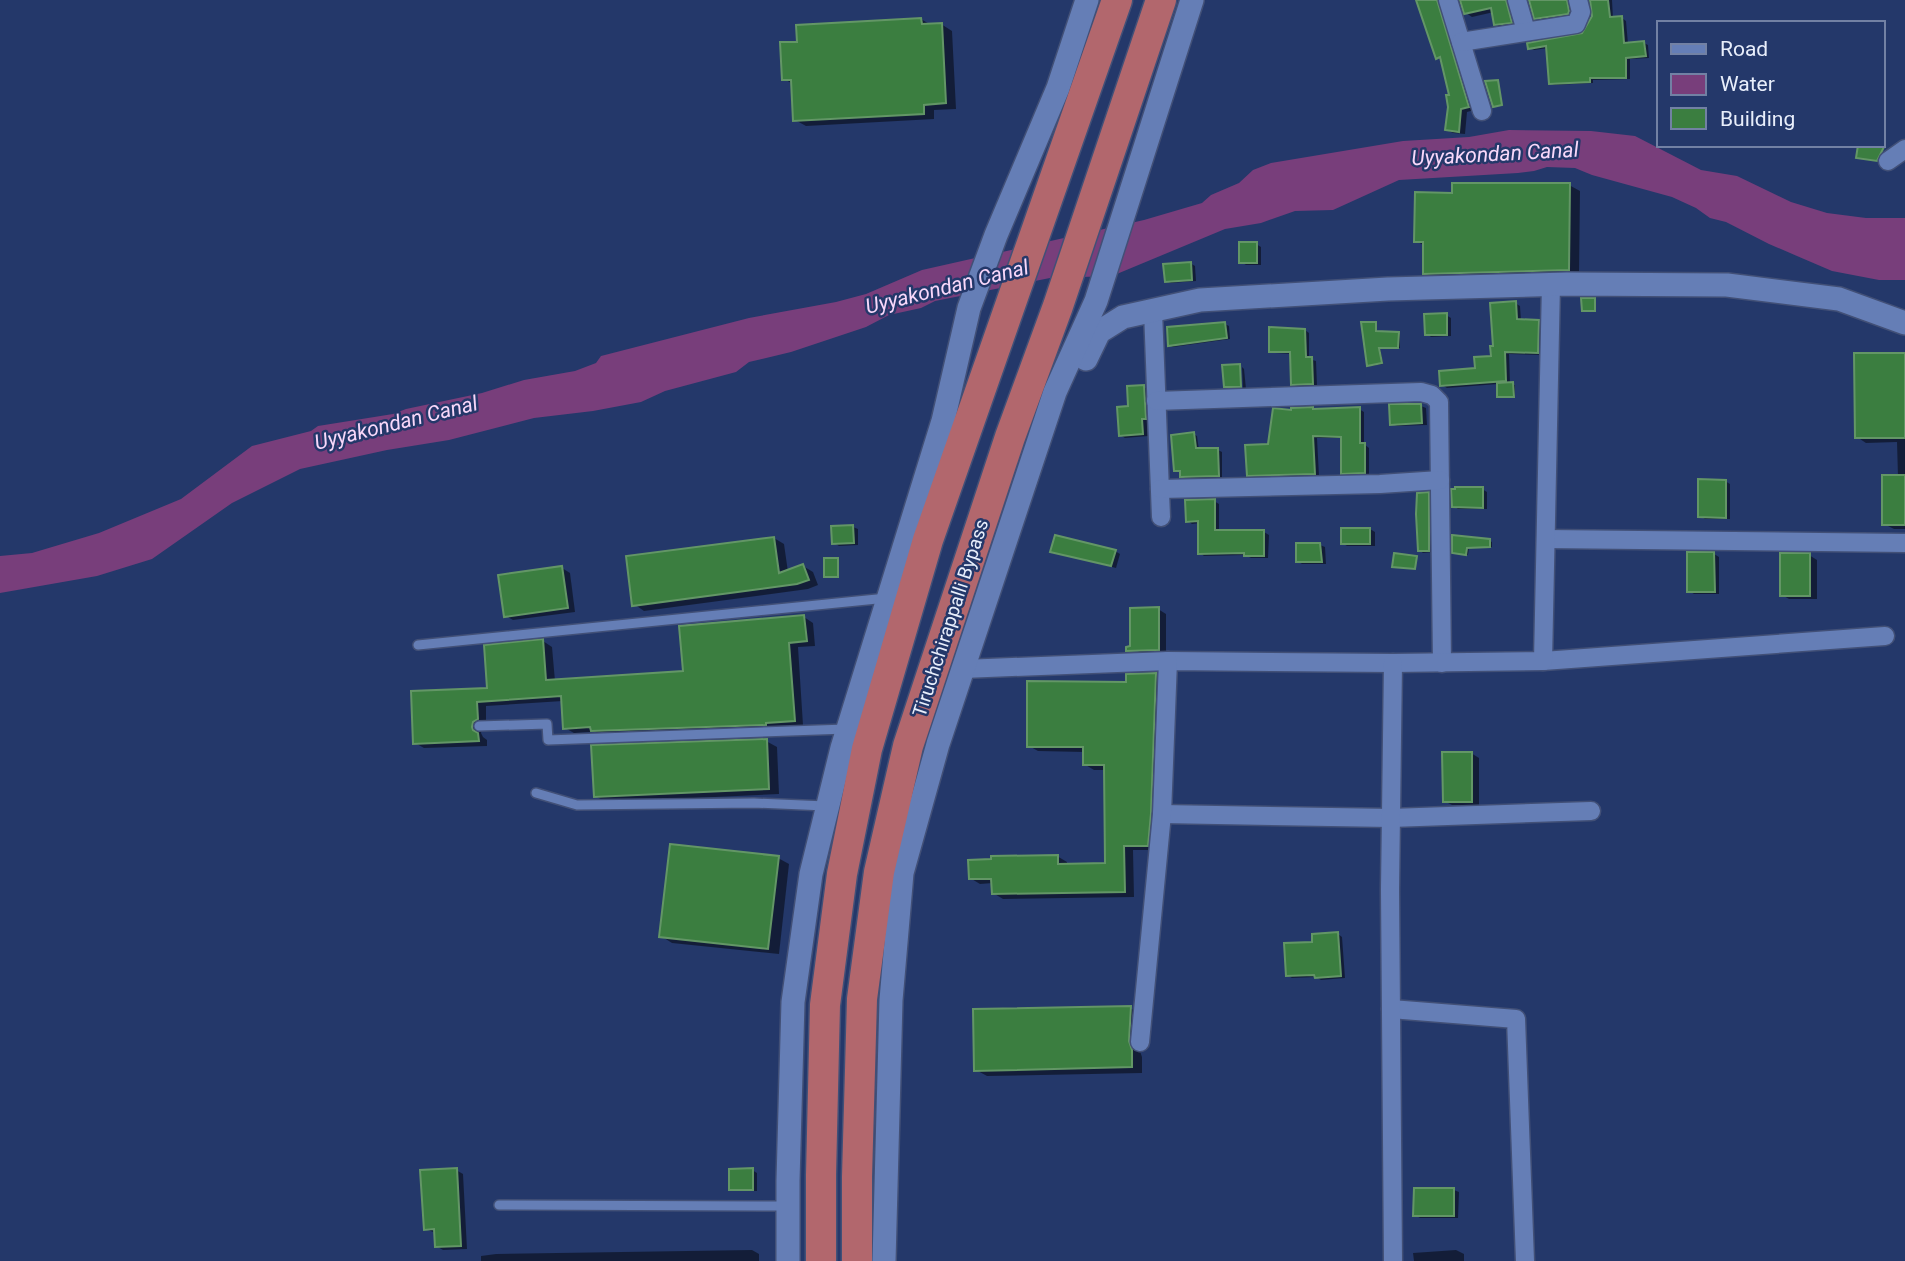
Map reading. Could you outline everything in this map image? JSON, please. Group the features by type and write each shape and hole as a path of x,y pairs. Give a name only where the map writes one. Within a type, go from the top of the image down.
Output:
{"highway":[{"name":"Tiruchchirappalli Bypass","path":"821,1261 825,1005 842,874 867,749 928,540 1117,0"},
{"name":"Tiruchchirappalli Bypass","path":"857,1261 862,999 878,872 908,746 1010,437 1058,306 1161,0"}],"street":[{"path":"788,1261 793,1002 811,874 848,729 943,421 969,309 996,235 1058,88 1087,0"},
{"path":"884,1261 891,1000 902,873 938,744 1035,450 1055,392 1096,301 1192,0"},
{"path":"1448,0 1482,111"},
{"path":"1517,0 1526,31"},
{"path":"1461,42 1576,24 1581,12 1578,0"},
{"path":"1888,161 1905,149"},
{"path":"1035,450 1063,408 1099,332 1124,317 1200,300 1388,289 1551,284 1727,285 1839,299 1905,323"},
{"path":"1543,661 1551,284"},
{"path":"1153,311 1161,517"},
{"path":"1156,401 1421,392 1432,395 1438,402 1442,663"},
{"path":"1160,489 1440,480"},
{"path":"1546,539 1905,542"},
{"path":"963,669 1168,661 1543,661 1885,636"},
{"path":"1140,1042 1162,814 1168,661"},
{"path":"1393,663 1393,1261"},
{"path":"1162,814 1391,818 1591,811"},
{"path":"1391,1009 1516,1019 1525,1261"}],"lane":[{"path":"418,645 888,598"},
{"path":"479,726 547,724 548,740 848,729"},
{"path":"536,793 577,805 754,803 828,806"},
{"path":"499,1205 788,1206"}],"water":[{"name":"Uyyakondan Canal","path":"1509,130 1591,131 1635,136 1701,170 1737,176 1791,202 1827,213 1866,218 1905,218 1905,280 1879,280 1832,271 1726,222 1710,218 1672,197 1575,168 1547,167 1518,173 1399,180 1333,210 1295,211 1261,223 1225,229 1112,276 1050,278 935,301 921,308 889,315 866,327 791,352 749,362 736,372 665,391 641,402 534,418 449,440 300,469 232,503 152,559 97,576 0,593 0,556 32,553 99,533 181,499 252,446 311,431 318,426 393,414 524,380 575,371 596,363 601,356 749,318 866,294 922,270 1144,220 1202,203 1211,195 1239,183 1253,170 1271,163 1403,141 1469,137"}],"building":[{"path":"1416,0 1437,0 1469,107 1461,109 1459,132 1445,130 1448,107 1446,95 1449,95 1440,57 1436,59"},
{"path":"1460,0 1506,0 1512,23 1494,25 1491,8 1464,14"},
{"path":"1529,0 1567,0 1569,11 1568,14 1534,19"},
{"path":"1590,0 1608,0 1610,17 1622,16 1624,43 1644,41 1646,56 1626,58 1626,78 1590,78 1590,82 1549,84 1546,46 1528,49 1527,43 1582,33 1592,16"},
{"path":"921,18 922,24 942,23 946,103 924,105 924,114 793,121 791,80 782,80 780,42 797,42 796,25"},
{"path":"1498,80 1502,105 1493,107 1485,81"},
{"path":"1858,147 1884,147 1877,161 1856,158"},
{"path":"1452,183 1570,183 1569,270 1423,274 1423,242 1414,242 1415,192 1452,193"},
{"path":"1239,242 1257,242 1257,263 1239,263"},
{"path":"1191,262 1192,280 1165,282 1163,264"},
{"path":"1581,298 1595,298 1595,311 1582,311"},
{"path":"1516,301 1517,319 1539,320 1538,353 1505,352 1506,381 1440,386 1439,371 1475,368 1474,357 1491,356 1490,346 1493,346 1490,303"},
{"path":"1447,313 1447,335 1425,335 1424,314"},
{"path":"1225,322 1227,338 1168,346 1167,327"},
{"path":"1361,322 1376,322 1376,331 1399,332 1398,348 1379,348 1382,363 1367,366"},
{"path":"1269,327 1305,329 1306,357 1312,357 1313,384 1291,385 1290,352 1269,352"},
{"path":"1854,353 1905,353 1905,438 1855,438"},
{"path":"1240,364 1241,387 1224,387 1222,365"},
{"path":"1513,382 1514,397 1497,397 1497,383"},
{"path":"1144,385 1146,419 1142,419 1143,434 1119,436 1117,407 1128,406 1127,386"},
{"path":"1389,404 1421,404 1422,423 1390,425"},
{"path":"1360,407 1360,443 1365,443 1365,473 1341,474 1341,437 1313,436 1315,474 1247,476 1245,445 1268,444 1273,408 1291,410"},
{"path":"1194,432 1196,448 1218,448 1219,476 1180,477 1180,471 1174,471 1171,435"},
{"path":"1882,475 1905,475 1905,525 1882,525"},
{"path":"1698,479 1726,480 1726,518 1698,517"},
{"path":"1483,487 1483,508 1452,507 1451,489"},
{"path":"1429,492 1429,551 1418,551 1417,493"},
{"path":"1215,499 1215,530 1264,530 1264,556 1244,556 1244,553 1198,554 1198,521 1186,522 1185,500"},
{"path":"853,525 854,543 832,544 831,526"},
{"path":"1341,528 1370,528 1370,544 1341,544"},
{"path":"1055,535 1116,550 1111,566 1050,552"},
{"path":"1452,535 1490,539 1490,547 1467,548 1466,555 1452,553"},
{"path":"774,537 779,573 803,564 809,580 797,584 632,606 626,556"},
{"path":"1296,543 1320,543 1322,562 1296,562"},
{"path":"1687,552 1714,552 1715,592 1687,592"},
{"path":"1394,553 1417,556 1415,569 1392,567"},
{"path":"1780,553 1810,553 1810,596 1780,596"},
{"path":"824,558 838,558 838,577 824,577"},
{"path":"562,566 568,608 504,617 498,575"},
{"path":"1159,607 1159,650 1126,651 1126,647 1130,646 1130,608"},
{"path":"804,615 807,641 789,643 795,721 766,725 591,731 590,727 563,729 561,696 477,702 478,719 473,722 472,727 478,733 479,741 413,744 411,691 487,688 484,645 543,639 546,680 683,671 679,626"},
{"path":"1156,673 1148,846 1124,846 1125,892 992,894 991,879 969,879 968,860 991,859 991,856 1058,855 1058,864 1105,863 1104,765 1083,765 1083,747 1027,747 1027,681 1126,682 1126,674"},
{"path":"767,739 769,789 594,797 591,745"},
{"path":"1442,752 1472,752 1472,802 1443,802"},
{"path":"670,844 779,856 768,949 659,937"},
{"path":"1338,932 1341,976 1286,976 1284,943 1312,942 1312,934"},
{"path":"1131,1006 1129,1041 1132,1067 974,1071 973,1009"},
{"path":"457,1168 461,1246 435,1247 434,1229 424,1230 420,1170"},
{"path":"753,1168 753,1190 729,1190 729,1169"},
{"path":"1414,1188 1454,1188 1454,1216 1413,1216"}]}
